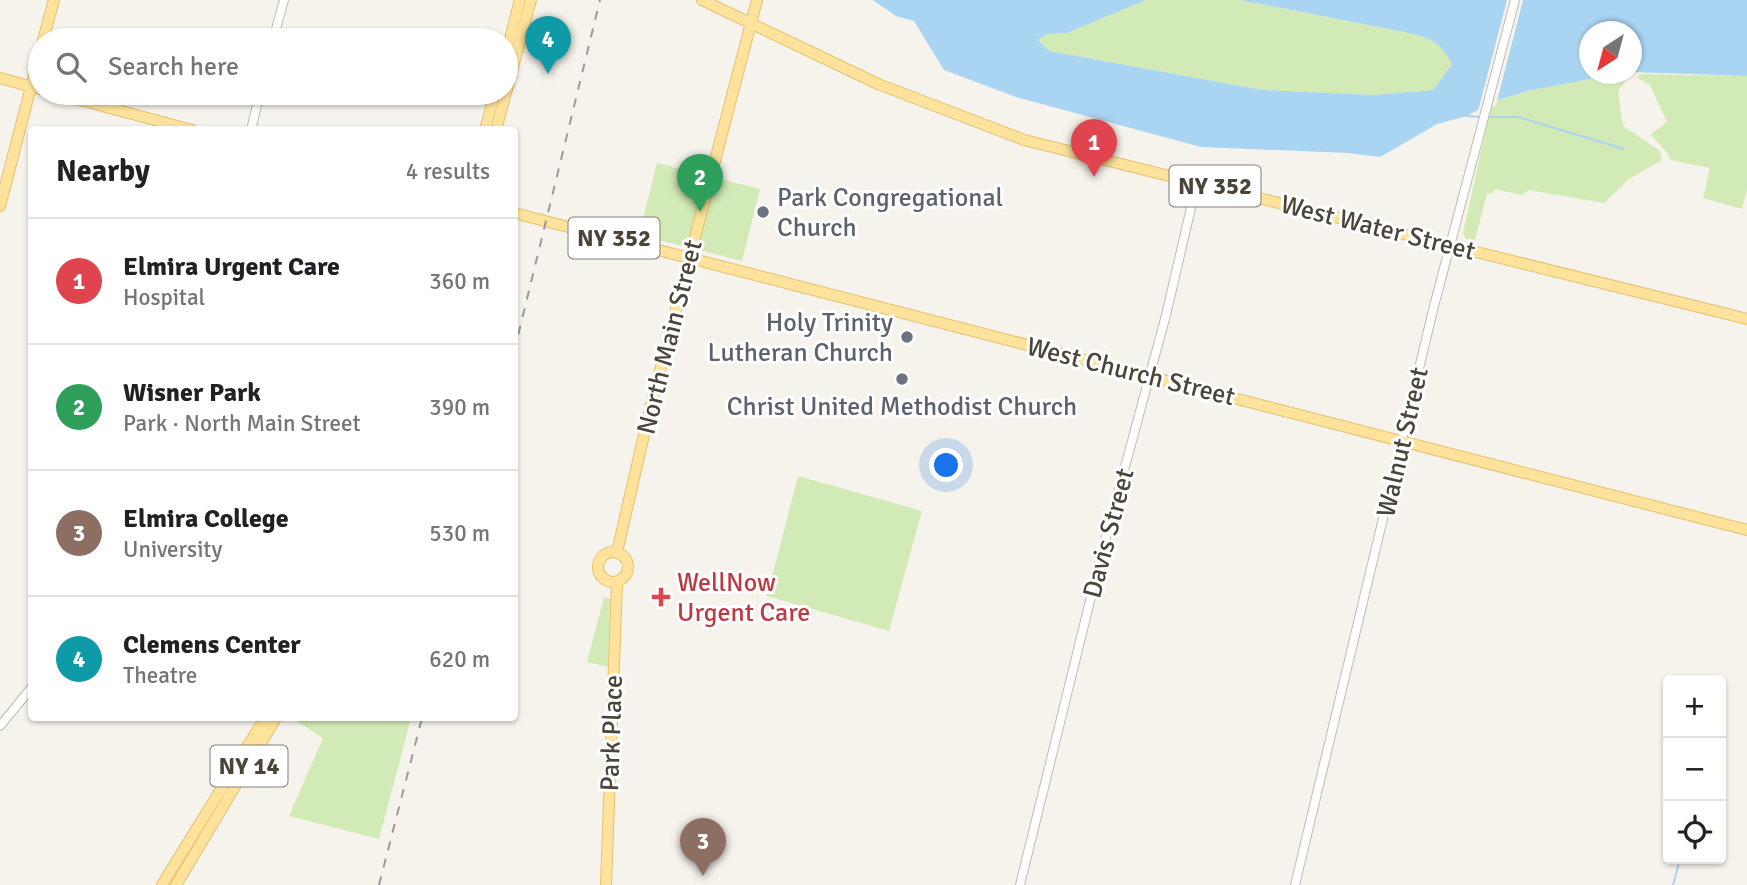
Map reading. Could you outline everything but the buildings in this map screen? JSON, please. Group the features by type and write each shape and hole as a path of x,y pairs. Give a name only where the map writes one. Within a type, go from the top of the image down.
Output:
{"main road":[{"path":"46,28 54,0"},
{"path":"513,28 520,0"},
{"path":"518,48 531,0"},
{"name":"West Water Street","path":"702,0 888,88 1024,140 1747,319"},
{"name":"North Main Street","path":"617,552 757,0"},
{"path":"0,78 28,86"},
{"path":"0,205 31,105"},
{"path":"99,105 177,126"},
{"path":"486,126 492,105"},
{"path":"497,126 503,105"},
{"name":"West Church Street","path":"518,214 1747,530"},
{"path":"617,552 625,558 628,569 624,578 617,582 606,581 597,569 603,555 617,552"},
{"name":"Park Place","path":"606,885 617,582"},
{"name":"NY 14","path":"162,885 263,721"},
{"name":"NY 14","path":"176,885 274,721"}],"street":[{"path":"276,28 284,0"},
{"name":"Walnut Street","path":"1295,885 1451,246 1515,0"},
{"path":"252,126 257,105"},
{"name":"Davis Street","path":"1020,885 1102,552 1150,377 1197,181"},
{"path":"0,726 28,692"}],"green space":[{"path":"1146,0 1240,0 1409,33 1435,42 1452,64 1433,90 1373,95 1262,90 1049,51 1038,40 1046,34 1067,33"},
{"path":"1642,74 1747,76 1747,190 1742,209 1703,198 1710,168 1671,160 1653,137 1651,134 1667,122 1650,85 1642,81"},
{"path":"1579,81 1579,84 1623,84 1618,91 1623,126 1660,151 1662,160 1629,179 1604,203 1528,190 1522,195 1495,189 1492,194 1487,193 1475,240 1466,239 1463,233 1492,102 1527,91"},
{"path":"657,163 760,189 742,261 639,235"},
{"path":"798,476 922,511 889,631 767,596"},
{"path":"604,597 610,599 608,667 587,662"},
{"path":"297,721 410,721 379,839 289,816 323,738"}],"water":[{"path":"873,0 1146,0 1067,33 1046,34 1038,40 1049,51 1262,90 1373,95 1433,90 1452,64 1440,46 1417,35 1240,0 1747,0 1747,76 1642,72 1642,21 1579,21 1579,81 1527,91 1492,102 1467,116 1437,124 1380,157 1348,153 1201,147 1016,97 944,70 914,21 896,16"}],"pier":[{"path":"1507,0 1523,0 1496,105 1477,115"}],"waterway":[{"path":"1467,116 1481,117"},
{"path":"1486,117 1518,117 1624,149"},
{"path":"1673,885 1679,864"}],"railway":[{"path":"518,336 600,0"},
{"path":"379,885 421,721"}],"place":[{"name":"Clemens Center","path":"548,74"},
{"name":"Elmira Urgent Care","path":"1094,177"},
{"name":"Wisner Park","path":"700,212"},
{"name":"Park Congregational Church","path":"763,212"},
{"name":"Holy Trinity Lutheran Church","path":"907,337"},
{"name":"Christ United Methodist Church","path":"902,379"},
{"name":"WellNow Urgent Care","path":"661,597"},
{"name":"Elmira College","path":"703,876"}]}
